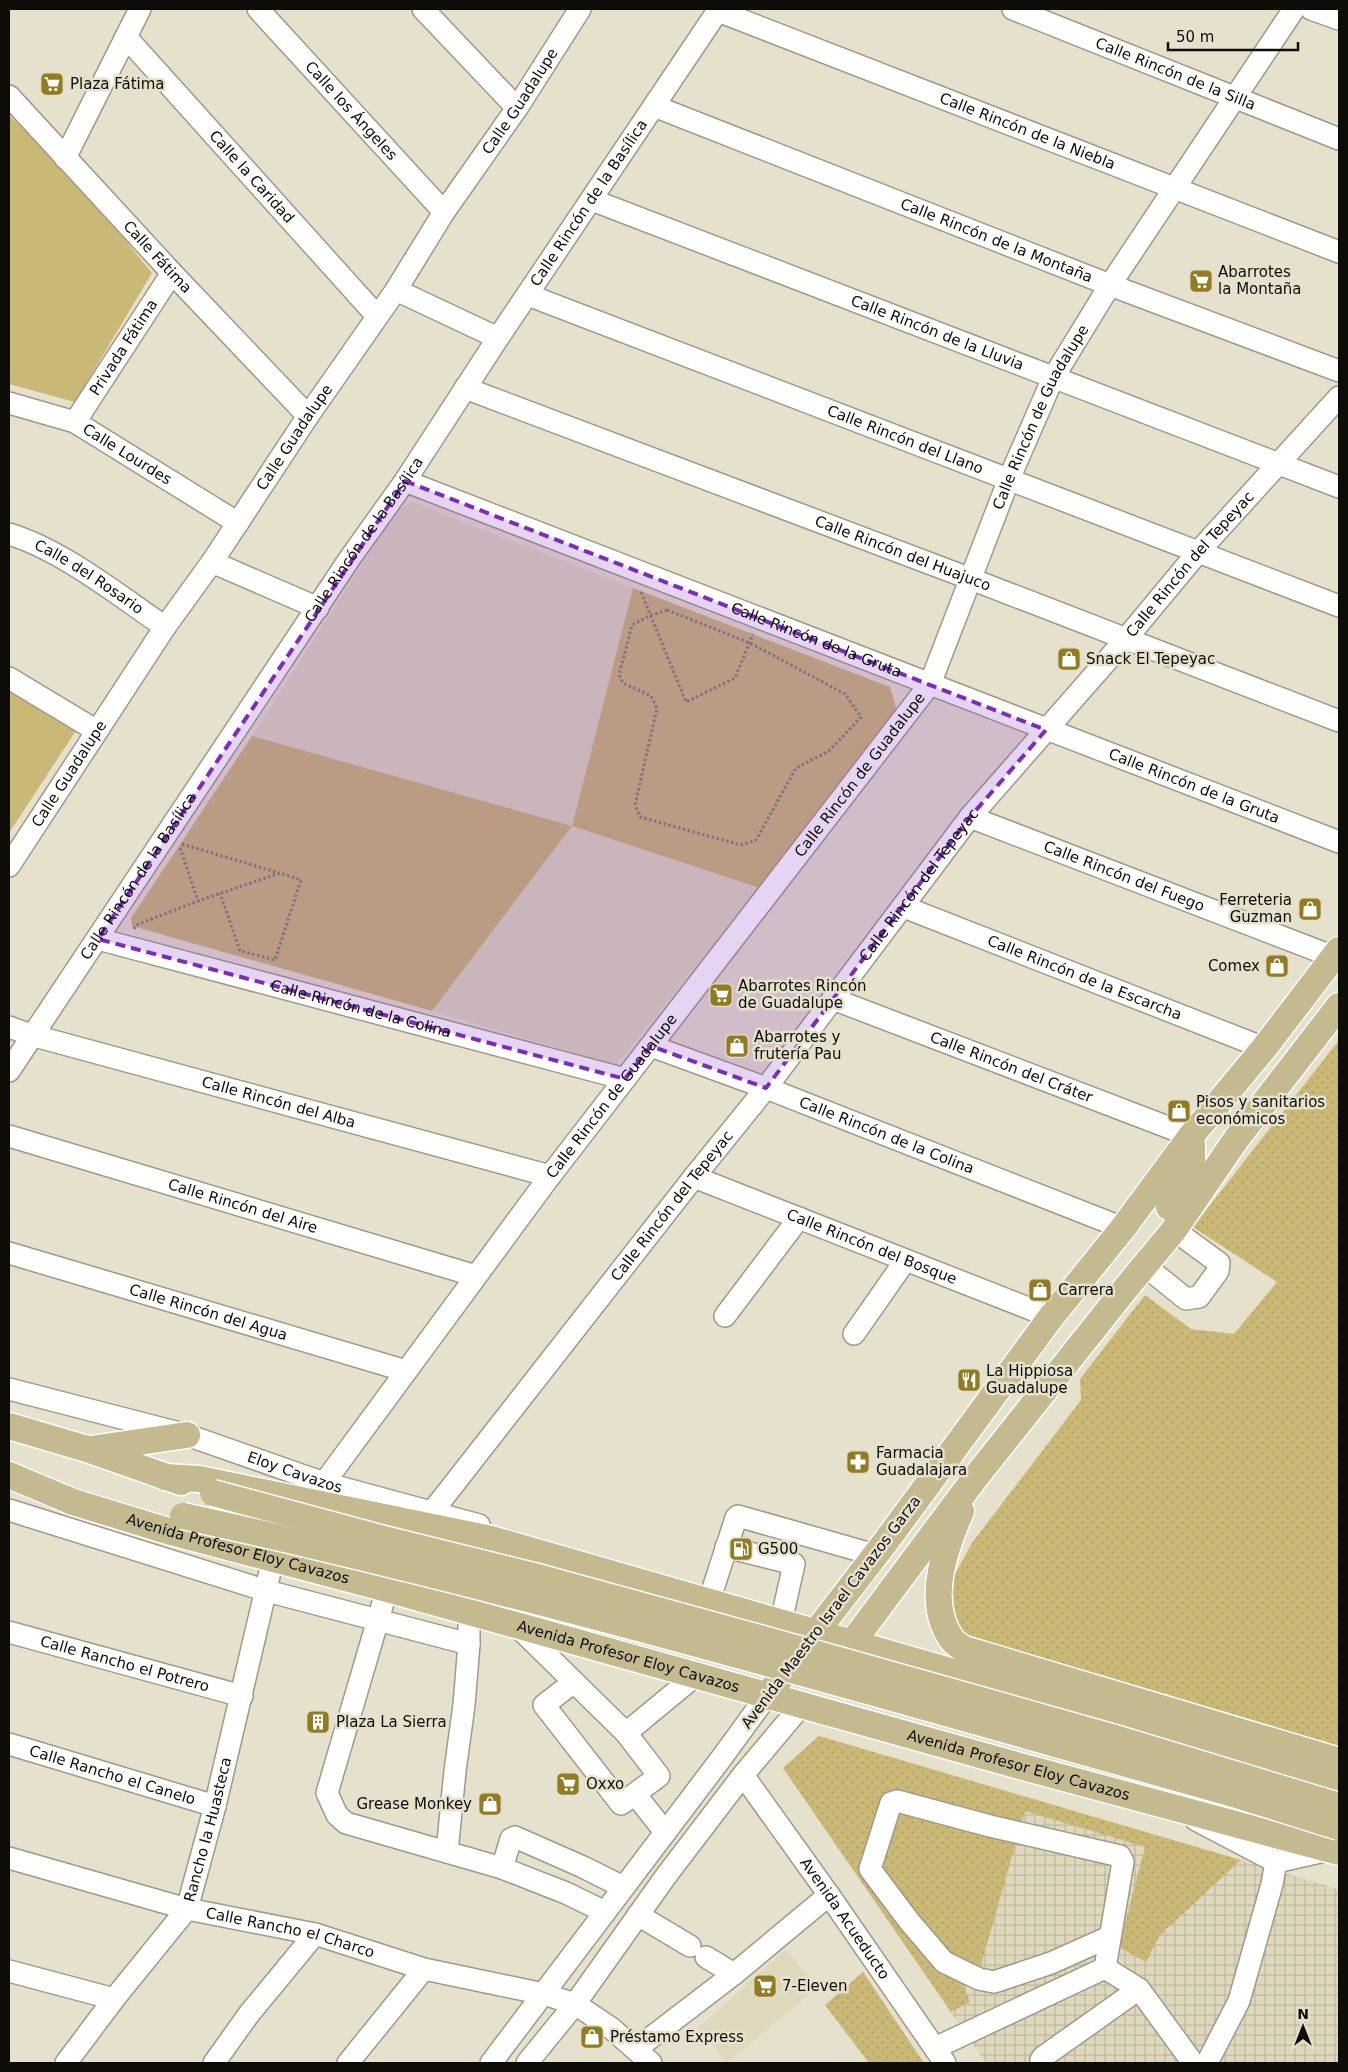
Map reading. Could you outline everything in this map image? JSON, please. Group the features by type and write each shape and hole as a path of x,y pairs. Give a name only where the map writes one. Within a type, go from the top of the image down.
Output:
{"main road":[{"name":"Avenida Maestro Israel Cavazos Garza","path":"766,1697 875,1555 1051,1317 1123,1228 1191,1136 1264,1048 1337,953"},
{"name":"Avenida Maestro Israel Cavazos Garza","path":"801,1706 853,1643 975,1478 1174,1230 1237,1138 1339,1006"},
{"path":"1237,1138 1232,1122 1234,1115 1257,1085 1264,1048"},
{"path":"1126,1288 1127,1273 1133,1257 1184,1186 1192,1168 1194,1150 1191,1136"},
{"path":"9,1426 87,1449 213,1493 384,1539 534,1576 840,1660 1116,1738 1339,1806"},
{"path":"87,1449 187,1435"},
{"name":"Avenida Profesor Eloy Cavazos","path":"9,1473 183,1516 316,1545 613,1621 1237,1795 1336,1843"},
{"name":"Avenida Profesor Eloy Cavazos","path":"9,1473 73,1502 171,1532 388,1589 766,1697 1176,1809 1336,1843"},
{"path":"165,1477 199,1479 472,1535 657,1586 1339,1783"},
{"path":"975,1478 951,1535 939,1580 939,1602 942,1621 950,1638 964,1649 1222,1728 1339,1761"},
{"path":"565,1640 596,1632 605,1623 610,1610 612,1600 610,1588 583,1565"},
{"path":"627,1656 621,1645 619,1624 624,1607 637,1595 657,1586"},
{"path":"942,1744 958,1740 971,1730 978,1715 978,1700 972,1684 960,1674"},
{"path":"1016,1765 1007,1749 1006,1731 1014,1714 1029,1703 1047,1700"}],"street":[{"path":"65,158 140,9"},
{"name":"Calle los Ángeles","path":"258,9 444,212"},
{"path":"424,9 517,108"},
{"name":"Calle Rincón de la Silla","path":"1013,9 1339,139"},
{"name":"Calle Rincón de Guadalupe","path":"324,1483 550,1176 930,684 1009,479 1053,378 1110,285 1174,187 1294,9"},
{"path":"1311,9 1339,19"},
{"name":"Calle Rincón de la Basílica","path":"9,1071 31,1035 98,938 350,558 405,482 498,338 719,10"},
{"name":"Calle Rincón de la Niebla","path":"719,10 1339,252"},
{"name":"Calle Guadalupe","path":"9,866 165,627 212,562 308,416 396,290 444,212 517,108 575,11"},
{"name":"Calle la Caridad","path":"126,37 377,316"},
{"name":"Calle Fátima","path":"9,96 172,273 308,416"},
{"name":"Calle Rincón de la Montaña","path":"654,106 1110,285 1339,371"},
{"name":"Calle Rincón de la Lluvia","path":"592,200 1339,487"},
{"name":"Privada Fátima","path":"75,422 172,273"},
{"path":"396,290 498,338"},
{"name":"Calle Rincón del Llano","path":"528,294 1339,606"},
{"name":"Calle Rincón del Huajuco","path":"465,388 971,579 1339,721"},
{"name":"Calle Rincón del Tepeyac","path":"432,1512 766,1088 970,817 1125,640 1198,551 1339,397"},
{"name":"Calle Lourdes","path":"9,403 75,422 238,523"},
{"name":"Calle Rincón de la Gruta","path":"405,482 1339,842"},
{"name":"Calle del Rosario","path":"9,534 26,539 49,550 165,627"},
{"path":"212,562 318,608"},
{"path":"9,678 97,730"},
{"name":"Calle Rincón del Fuego","path":"970,817 1337,953"},
{"name":"Calle Rincón de la Escarcha","path":"904,907 1264,1048"},
{"name":"Calle Rincón de la Colina","path":"98,938 625,1079"},
{"name":"Calle Rincón del Cráter","path":"833,999 1191,1136"},
{"name":"Calle Rincón del Alba","path":"9,1027 31,1035 550,1176"},
{"name":"Calle Rincón de la Colina","path":"651,1046 766,1088 1123,1228"},
{"name":"Calle Rincón del Aire","path":"9,1136 476,1276"},
{"name":"Calle Rincón del Bosque","path":"694,1177 1051,1317"},
{"path":"725,1316 799,1218"},
{"path":"1145,1266 1186,1299 1199,1297 1218,1271 1219,1263 1174,1230"},
{"name":"Calle Rincón del Agua","path":"9,1253 406,1371"},
{"path":"854,1334 905,1261"},
{"name":"Eloy Cavazos","path":"9,1389 187,1435 324,1483 507,1533 548,1547 583,1565"},
{"path":"9,1510 267,1592 469,1644"},
{"path":"709,1601 738,1516 875,1555"},
{"path":"781,1622 802,1534"},
{"path":"726,1547 794,1564"},
{"name":"Rancho la Huasteca","path":"66,2063 114,1999 187,1909 215,1806 267,1592 273,1559"},
{"path":"388,1589 327,1793 337,1815 346,1823 502,1868 566,1893 605,1912"},
{"path":"448,1852 469,1644 469,1613"},
{"path":"518,1627 626,1733 658,1776 621,1804 544,1705 574,1682"},
{"name":"Calle Rancho el Potrero","path":"9,1632 242,1696"},
{"path":"626,1733 696,1676"},
{"name":"Avenida Maestro Israel Cavazos Garza","path":"491,2063 766,1697"},
{"name":"Avenida Maestro Israel Cavazos Garza","path":"527,2063 575,2004 638,1915 743,1775 801,1706"},
{"name":"Calle Rancho el Canelo","path":"9,1744 215,1806"},
{"name":"Avenida Acueducto","path":"743,1775 940,2055"},
{"path":"635,1794 665,1832"},
{"path":"1105,1968 1123,1862 1120,1856 990,1826 897,1801 891,1803 870,1869 909,1921 944,1962 972,1976 994,1982 1050,1963 1110,1937"},
{"path":"1176,1809 1276,1862 1336,1843"},
{"path":"502,1868 511,1839 515,1837 623,1887"},
{"name":"Calle Rancho el Charco","path":"9,1858 187,1909 315,1934 424,1968 544,1994 575,2004 611,2028 643,2056"},
{"path":"1207,2063 1239,2001 1272,1884 1276,1862"},
{"path":"643,2056 734,1974 829,1895"},
{"path":"638,1915 734,1974"},
{"path":"214,2063 249,2014 315,1934"},
{"path":"348,2063 424,1968"},
{"path":"940,2055 1105,1968"},
{"path":"1105,1968 1138,1989 1193,2063"},
{"path":"9,1971 114,1999"},
{"path":"1043,2063 1041,2060 1043,2057 1138,1989"}],"path":[{"path":"643,573 638,584 649,616 686,702 735,678 759,618"},
{"path":"667,610 750,643 845,694 861,717 829,751 796,768 756,840 741,845 640,818 635,805 657,708 651,696 623,683 619,675 632,625 649,616 667,610"},
{"path":"198,901 178,843 301,880 275,960 240,951 220,893"},
{"path":"127,946 136,925 220,893 280,873"}],"highlighted area":[{"path":"405,481 1046,730 970,817 766,1088 651,1046 625,1079 98,939"}],"shaded area":[{"path":"9,116 54,154 152,273 75,402 9,384"},
{"path":"412,502 633,588 572,826 252,736 398,509"},
{"path":"633,588 890,687 897,711 759,888 572,826"},
{"path":"9,688 77,729 9,833"},
{"path":"252,736 572,826 432,1011 132,926 131,918"},
{"path":"572,826 759,888 616,1065 432,1011"},
{"path":"1339,1040 1339,1750 970,1642 960,1630 951,1606 953,1578 972,1543 1081,1400 1080,1379 1145,1295 1191,1329 1234,1334 1277,1282 1193,1227"},
{"path":"819,1736 1339,1889 1339,2063 986,2063 783,1768"},
{"path":"819,1736 1241,1860 1160,1935 1146,1962 1119,1947 1145,1847 1025,1811 979,1972 961,1979 970,2002 951,2012 783,1768"},
{"path":"785,1950 818,1987 727,2063 698,2028"},
{"path":"863,1972 924,2063 869,2063 825,2005"}],"place":[{"name":"Plaza Fátima","path":"52,84"},
{"name":"Abarrotes la Montaña","path":"1201,281"},
{"name":"Snack El Tepeyac","path":"1069,659"},
{"name":"Ferreteria Guzman","path":"1310,909"},
{"name":"Comex","path":"1277,966"},
{"name":"Abarrotes Rincón de Guadalupe","path":"721,995"},
{"name":"Abarrotes y frutería Pau","path":"737,1046"},
{"name":"Pisos y sanitarios económicos","path":"1179,1111"},
{"name":"Carrera","path":"1040,1290"},
{"name":"La Hippiosa Guadalupe","path":"969,1380"},
{"name":"Farmacia Guadalajara","path":"858,1462"},
{"name":"G500","path":"741,1549"},
{"name":"Plaza La Sierra","path":"318,1722"},
{"name":"Oxxo","path":"568,1784"},
{"name":"Grease Monkey","path":"490,1804"},
{"name":"7-Eleven","path":"765,1986"},
{"name":"Préstamo Express","path":"592,2037"}]}
